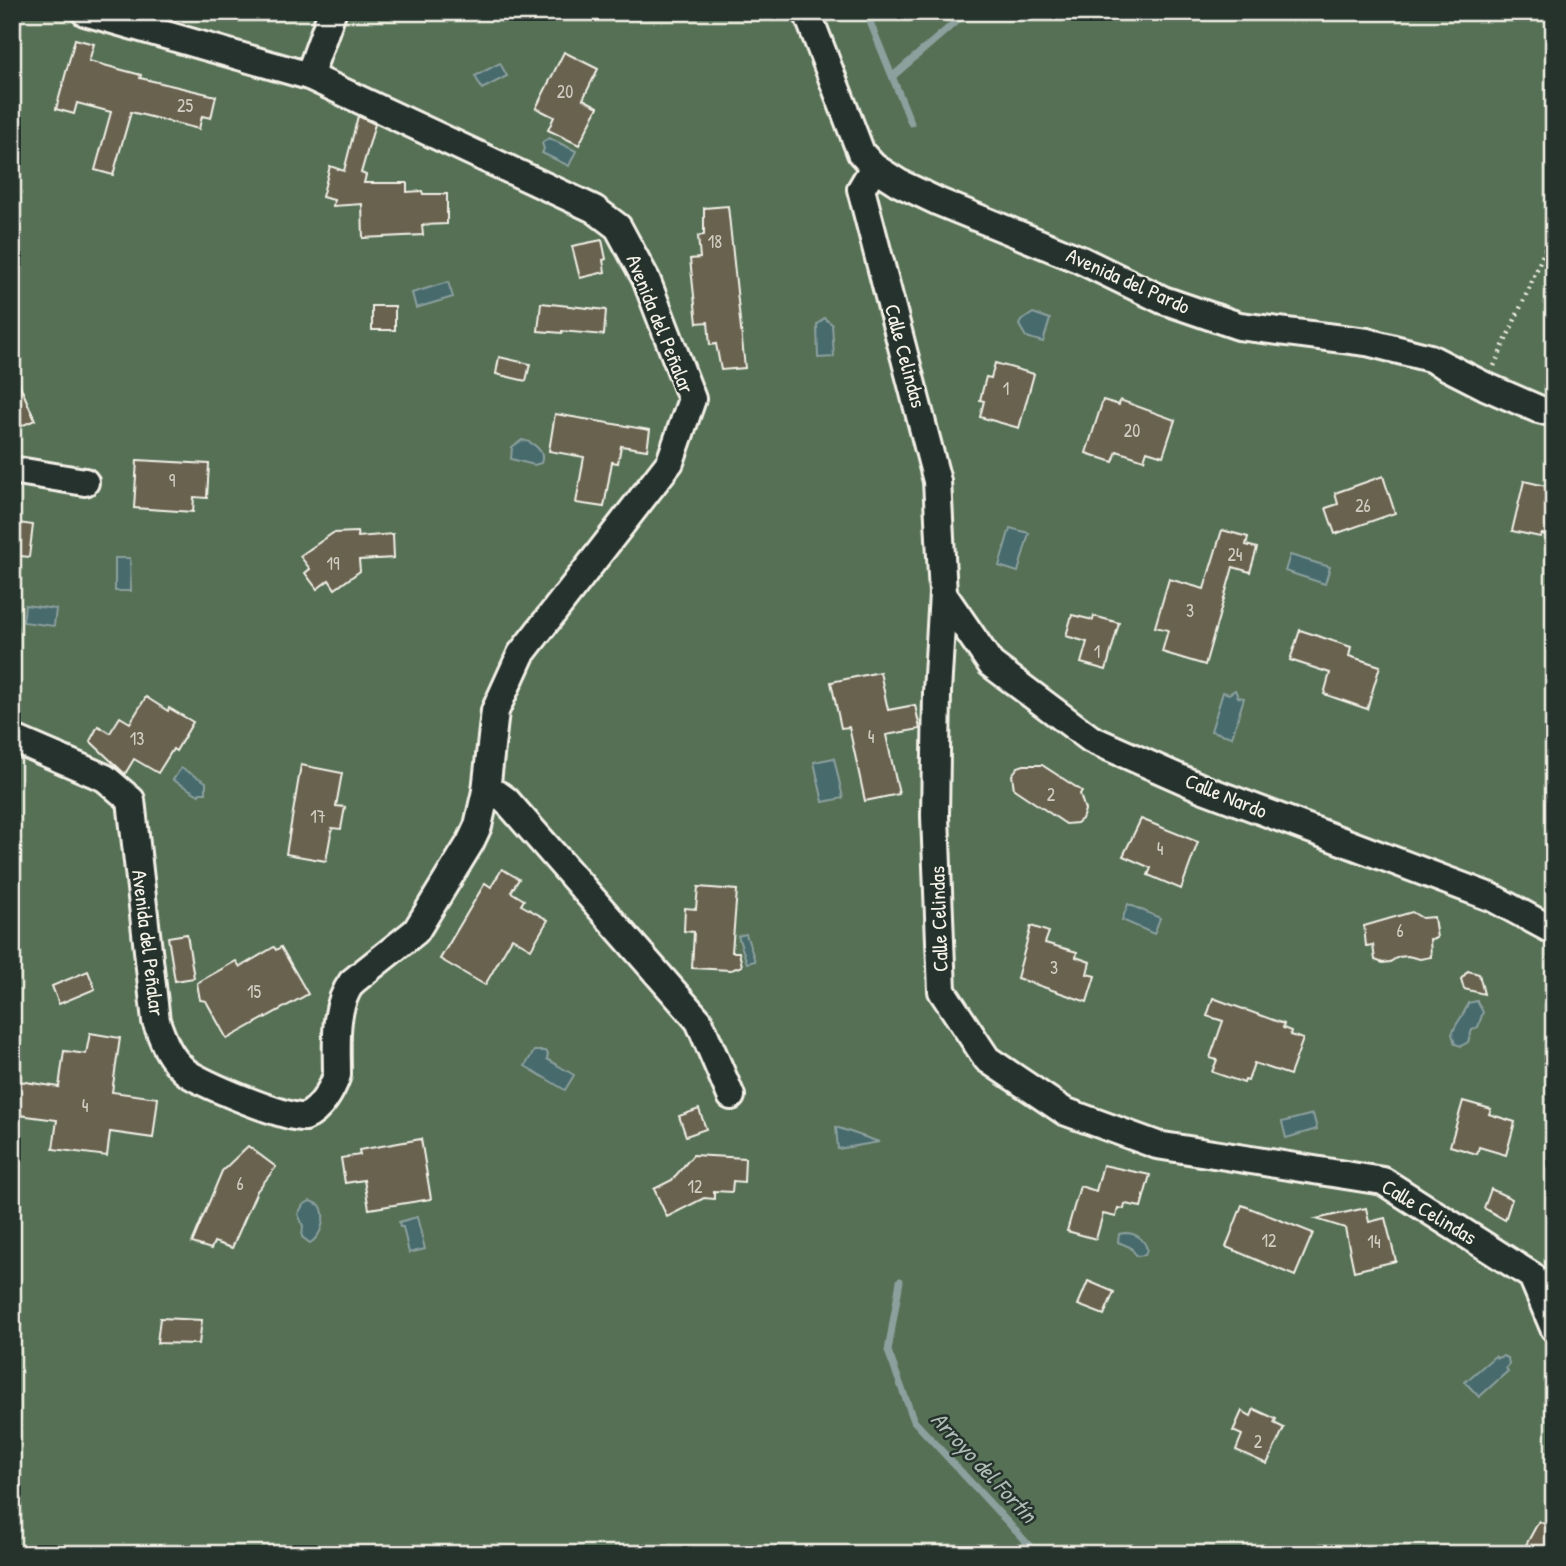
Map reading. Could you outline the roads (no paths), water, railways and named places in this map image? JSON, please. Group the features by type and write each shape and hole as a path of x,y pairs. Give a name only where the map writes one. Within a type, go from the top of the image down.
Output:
{"street":[{"name":"Avenida del Peñalar","path":"12,738 104,778 131,800 156,1021 167,1052 188,1074 272,1111 297,1118 306,1116 334,1084 337,1075 339,1011 346,990 352,982 407,940 422,923 478,826 486,791 495,711 521,654 670,462 692,399 646,279 618,227 594,209 309,76 85,12"},
{"path":"309,76 332,12"},
{"name":"Avenida del Pardo","path":"807,12 860,153 874,167 899,183 1081,260 1163,300 1239,326 1367,342 1430,358 1485,386 1538,409 1554,413"},
{"name":"Calle Celindas","path":"874,167 861,189 937,481 943,594 937,692 935,816 942,991 987,1059 1064,1111 1157,1145 1383,1181 1532,1276 1554,1328"},
{"path":"12,470 85,482"},
{"name":"Calle Nardo","path":"943,594 991,664 1091,739 1204,789 1493,898 1554,931"},
{"path":"486,791 506,800 699,1021 731,1096"}],"water":[{"path":"500,63 507,76 482,89 475,76"},
{"path":"549,138 576,151 569,166 542,153 542,143"},
{"path":"448,282 453,297 416,308 412,293"},
{"path":"1033,313 1050,319 1043,342 1026,337 1019,325"},
{"path":"824,318 832,324 834,357 818,358 817,325"},
{"path":"522,440 538,448 542,455 541,463 534,465 511,459 512,447"},
{"path":"1010,528 1029,533 1018,572 999,566"},
{"path":"1290,555 1330,567 1325,584 1285,571"},
{"path":"115,558 130,558 131,591 115,591"},
{"path":"25,605 56,609 54,626 23,622"},
{"path":"1235,690 1238,697 1244,698 1232,737 1211,731 1223,692 1229,694"},
{"path":"834,758 843,798 823,802 814,762"},
{"path":"181,768 206,782 206,793 199,795 173,780"},
{"path":"1128,904 1160,918 1154,934 1122,920"},
{"path":"746,934 755,961 747,963 738,936"},
{"path":"1477,1001 1483,1012 1478,1027 1472,1030 1468,1042 1461,1046 1455,1044 1452,1034 1456,1026 1468,1003"},
{"path":"534,1051 545,1051 548,1054 547,1059 574,1075 565,1090 525,1066"},
{"path":"1313,1114 1317,1129 1286,1138 1282,1122"},
{"path":"836,1127 879,1142 838,1149"},
{"path":"310,1201 320,1205 323,1220 320,1231 310,1243 302,1237 303,1226 298,1214 303,1205"},
{"path":"417,1217 425,1249 409,1253 403,1227 400,1227 399,1222"},
{"path":"1119,1234 1136,1235 1142,1240 1147,1249 1145,1255 1137,1256 1130,1247 1118,1242"},
{"path":"1495,1356 1508,1358 1508,1371 1479,1397 1465,1382"}],"waterway":[{"name":"Arroyo del Fortín","path":"866,12 911,123"},
{"path":"893,76 967,12"},
{"name":"Arroyo del Fortín","path":"900,1281 888,1351 914,1421 1037,1554"}]}
